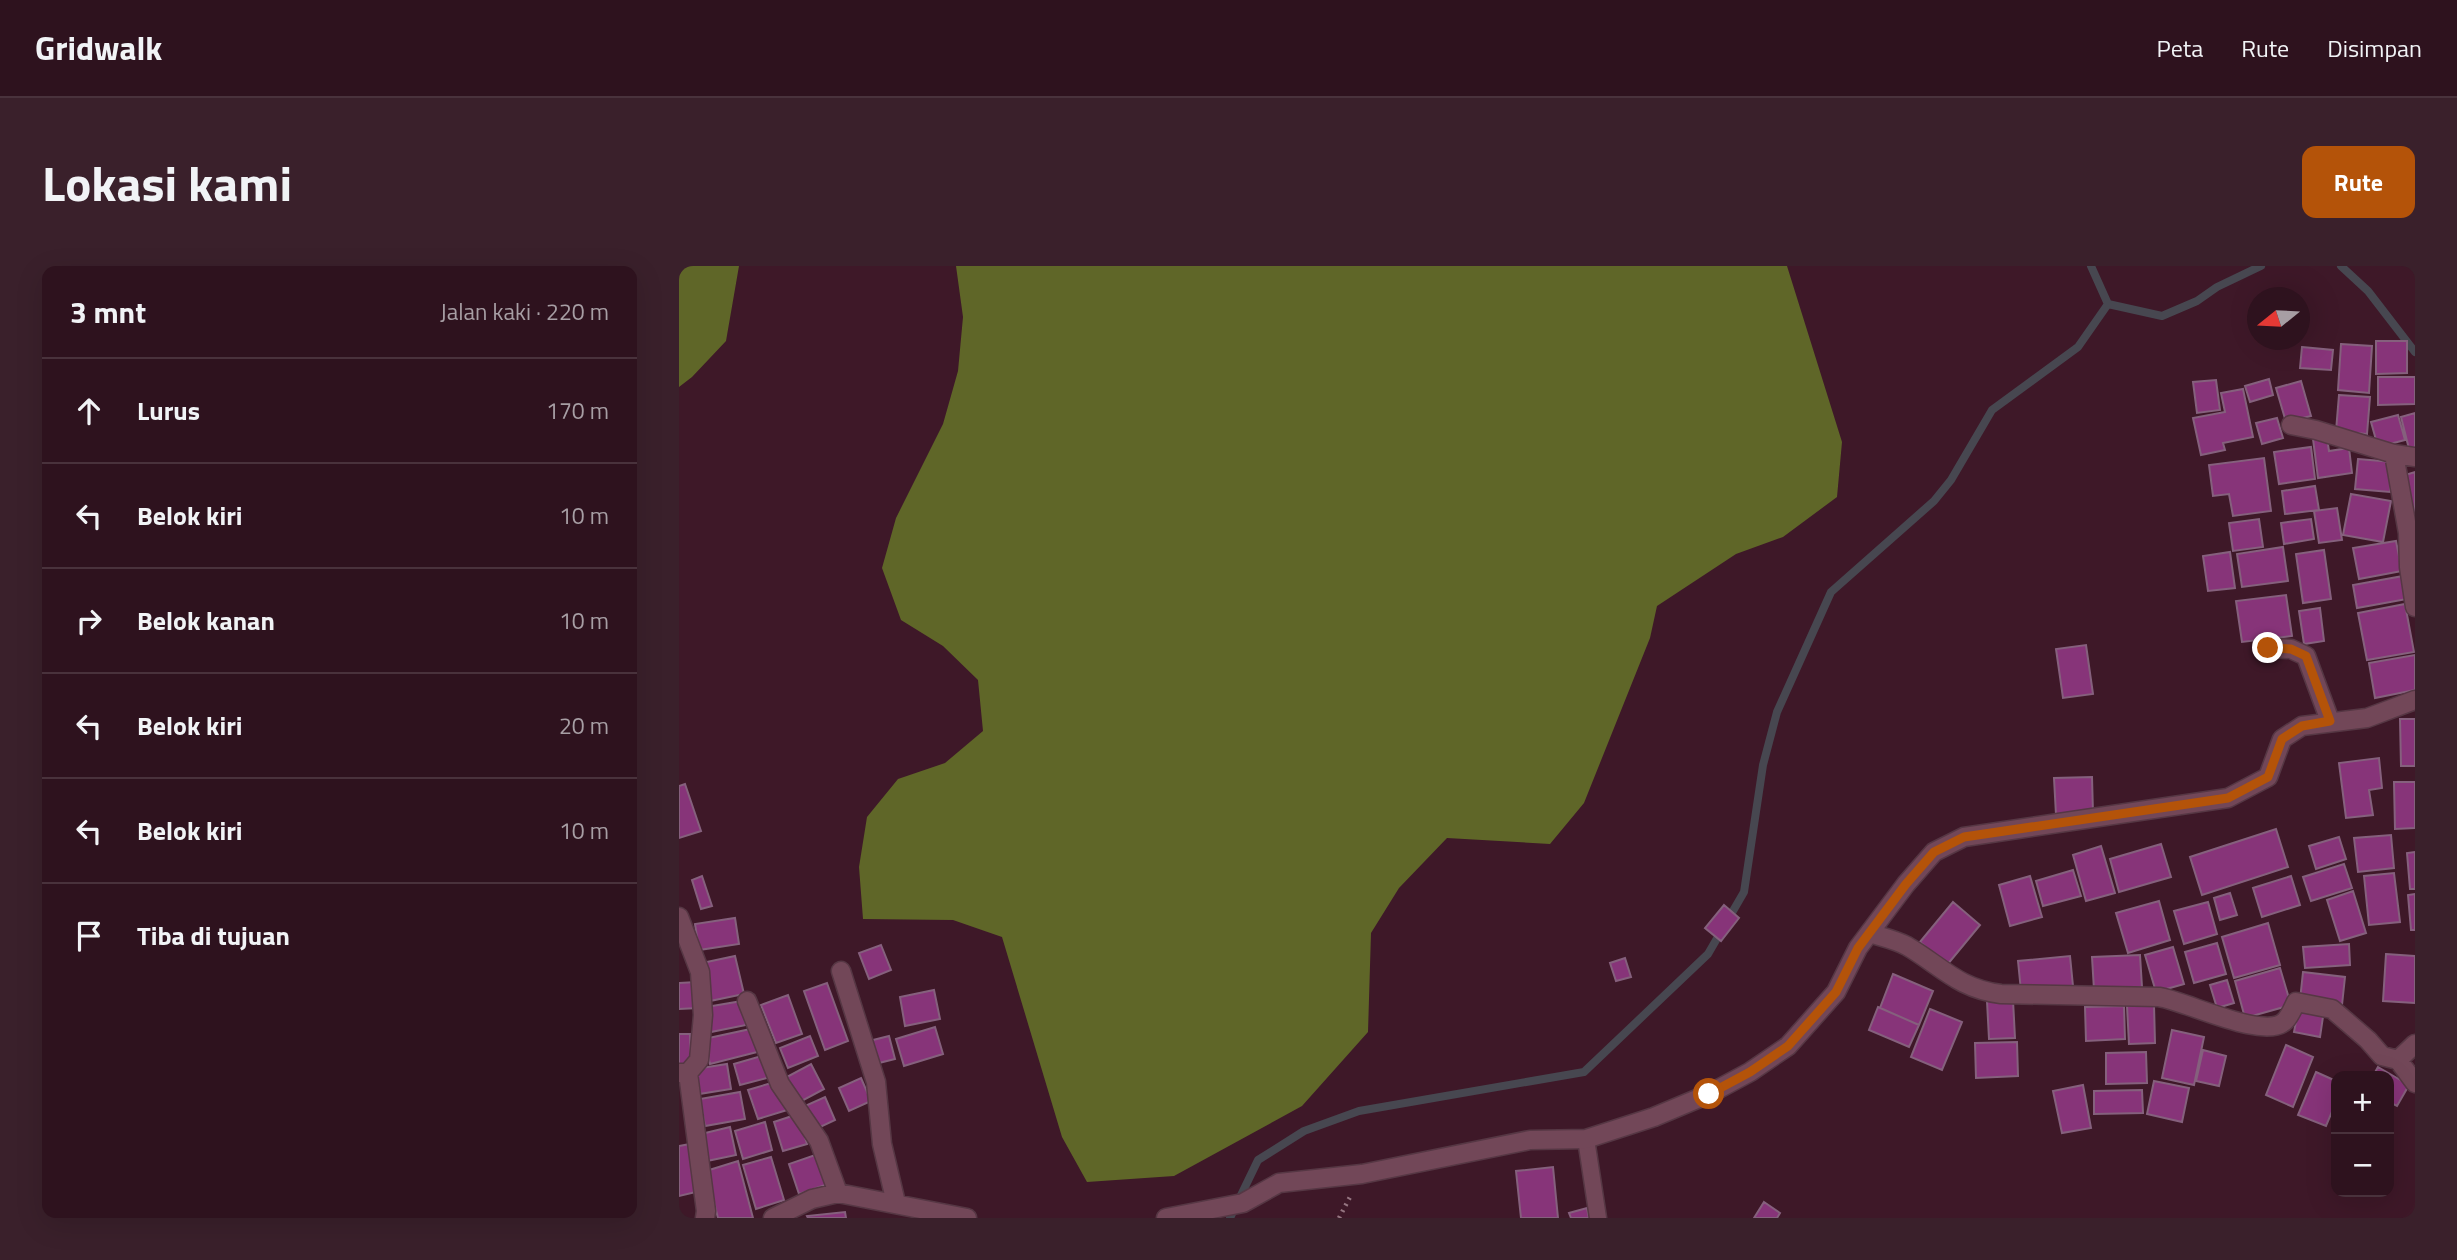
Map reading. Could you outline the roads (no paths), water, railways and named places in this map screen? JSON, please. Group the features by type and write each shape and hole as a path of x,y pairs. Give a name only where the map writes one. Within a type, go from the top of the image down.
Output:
{"street":[{"path":"2291,425 2394,454 2415,457"},
{"path":"2394,454 2408,533 2409,567 2415,607"},
{"path":"2268,648 2291,649 2306,656 2330,721"},
{"path":"1166,1218 1243,1203 1279,1183 1362,1174 1529,1140 1586,1139 1654,1117 1709,1094 1750,1072 1788,1046 1836,992 1858,948 1934,852 1964,837 2228,798 2268,777 2282,739 2302,726 2367,718 2415,700"},
{"path":"679,918 700,972 702,1004 699,1060 683,1073 705,1218"},
{"path":"1869,933 1904,945 1980,991 2001,994 2159,997 2184,1002 2238,1022 2264,1027 2279,1025 2286,1020 2296,1002 2332,1009 2382,1056 2398,1060 2415,1083"},
{"path":"841,971 876,1082 883,1144 896,1203"},
{"path":"747,1001 780,1084 819,1141 838,1193"},
{"path":"2398,1060 2415,1044"},
{"path":"773,1218 812,1199 838,1193 967,1218"}],"lane":[{"path":"1586,1139 1598,1218"}],"waterway":[{"path":"2091,266 2108,304"},
{"path":"2108,304 2162,316 2197,301 2217,287 2261,266"},
{"path":"2341,266 2368,291 2415,352"},
{"path":"1230,1218 1258,1160 1304,1131 1359,1111 1584,1072 1708,954 1744,892 1763,765 1777,712 1831,592 1934,501 1951,480 1992,410 2078,347 2108,304"}]}
